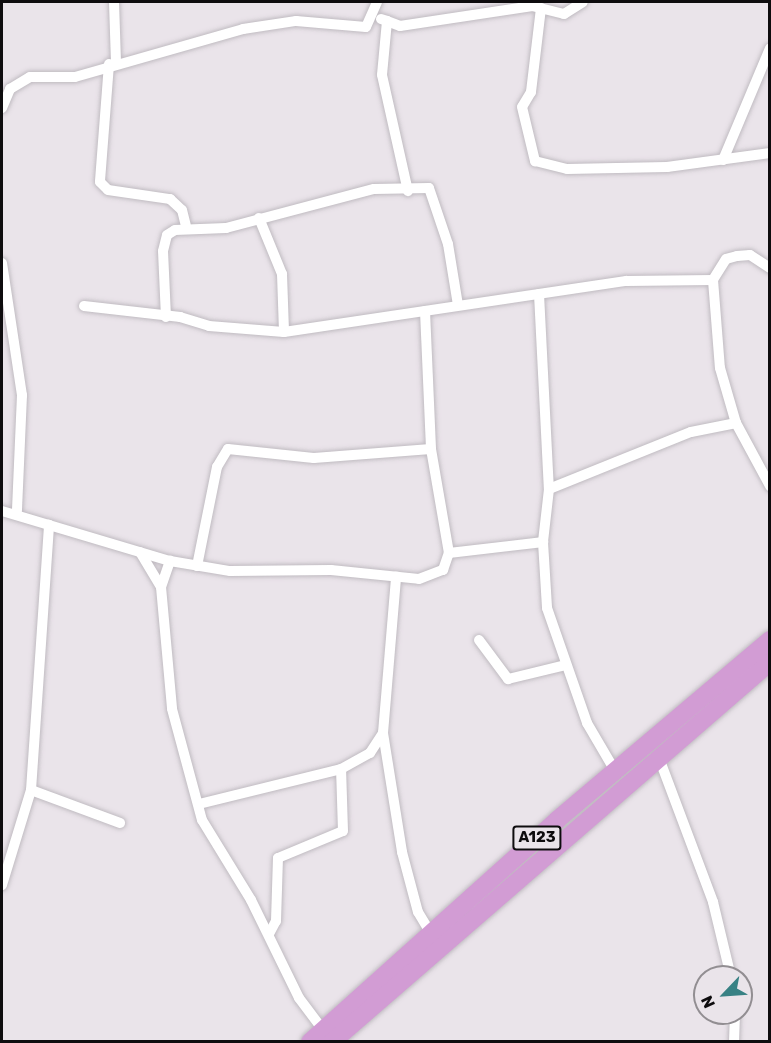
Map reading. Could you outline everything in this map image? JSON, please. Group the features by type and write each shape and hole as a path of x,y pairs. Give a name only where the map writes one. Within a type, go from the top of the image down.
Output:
{"highway":[{"name":"A123","path":"321,1038 615,771 770,640"},
{"name":"A123","path":"321,1038 768,670"}],"street":[{"path":"114,2 113,63 100,182 108,190 170,199 182,210 186,226"},
{"path":"366,27 377,2"},
{"path":"373,15 400,26 541,8 564,14 583,2"},
{"path":"541,8 531,92 522,107 534,161 567,169 723,160 770,153"},
{"path":"2,108 22,80 75,77 113,63 296,21 366,27 381,41"},
{"path":"387,21 381,41 382,75 408,191"},
{"path":"723,160 770,48"},
{"path":"166,317 164,245 167,235 186,226 226,228 374,189 408,191 429,188 448,244 458,305"},
{"path":"259,218 282,274 284,332"},
{"path":"770,268 750,255 737,256 726,260 713,280 714,332 736,423 770,486"},
{"path":"2,263 22,395 17,511 23,519 170,561 197,566 419,579 443,570 449,553 431,449 425,311"},
{"path":"84,306 284,332 626,281 713,280"},
{"path":"540,294 549,489 543,542 547,608 586,723 615,771"},
{"path":"549,489 691,432 736,423"},
{"path":"197,566 217,467 228,449 314,458 431,449"},
{"path":"2,511 17,511"},
{"path":"2,885 31,790 49,525"},
{"path":"449,553 543,542"},
{"path":"140,551 161,587"},
{"path":"170,561 161,587 172,709 199,804 212,840 269,934 321,1038"},
{"path":"396,577 383,732 402,852 418,912 432,936"},
{"path":"479,640 508,679 566,665"},
{"path":"199,804 341,769 370,753 383,732"},
{"path":"659,758 713,902 728,965"},
{"path":"269,934 276,921 278,858 343,831 341,769"},
{"path":"31,790 120,824"},
{"path":"734,1041 735,1025"}]}
